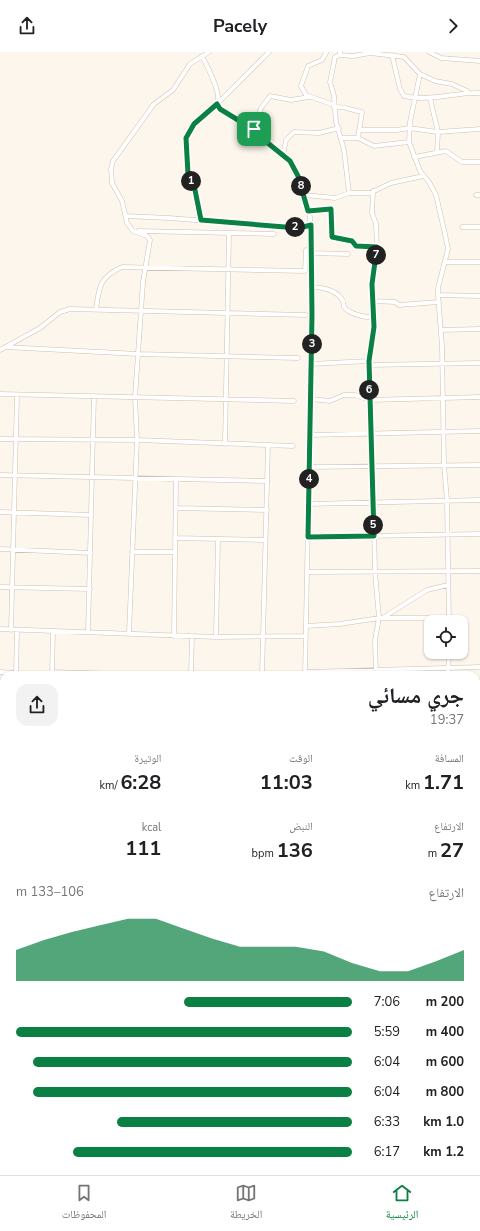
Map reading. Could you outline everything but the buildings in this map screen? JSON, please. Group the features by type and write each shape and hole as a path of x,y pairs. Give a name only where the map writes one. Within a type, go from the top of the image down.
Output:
{"street":[{"path":"129,633 137,440 134,397 142,311 144,267 149,237 133,231 127,223 122,201 112,183 110,169 113,161 154,104 173,90 190,64 209,52"},
{"path":"201,220 195,190 188,174 186,138 194,124 217,104 269,52"},
{"path":"358,138 362,112 352,110 345,106 334,106 309,97 301,86 308,66 322,60 325,52 353,56 370,53 404,54 420,74 434,81 446,81 467,92"},
{"path":"429,52 441,58 480,61"},
{"path":"390,54 401,94 415,99 467,92 480,93"},
{"path":"338,55 330,79 349,192"},
{"path":"202,56 216,87 218,96 217,104 220,109 254,129 264,140 290,161 296,171 304,195 311,225 311,399 305,671"},
{"path":"420,74 409,128 409,142 423,176 429,182 436,195 448,249 438,288 441,330 444,465 447,500 448,615"},
{"path":"254,129 261,108 270,96 274,95 291,100 309,97"},
{"path":"430,98 438,132 437,152"},
{"path":"283,155 286,140 294,132 319,134 338,128"},
{"path":"360,130 397,130 409,128 438,132 480,129"},
{"path":"341,138 358,138 374,146 409,142"},
{"path":"414,157 430,155 437,152 450,153 462,162 480,162"},
{"path":"304,195 334,198 349,192 356,194 373,191 391,184 423,176"},
{"path":"373,191 372,213 376,224 377,247 372,284 374,334 369,363 369,400 372,434 372,502 375,572 382,618 375,640 376,671"},
{"path":"308,211 330,208 332,237 352,241 356,246 377,247"},
{"path":"126,216 291,227 311,225"},
{"path":"462,227 480,227"},
{"path":"133,231 274,234"},
{"path":"225,444 229,233"},
{"path":"96,309 98,290 105,278 122,267 228,268 305,271 306,250"},
{"path":"312,253 348,254"},
{"path":"445,262 480,262"},
{"path":"312,288 319,287 332,291 341,297 345,308 355,315 374,318"},
{"path":"438,295 480,296"},
{"path":"373,300 395,302 399,305 439,302"},
{"path":"2,349 40,328 64,310 96,309 306,315"},
{"path":"441,330 480,329"},
{"path":"2,349 298,358"},
{"path":"311,364 480,363"},
{"path":"0,394 294,401"},
{"path":"11,630 17,395"},
{"path":"311,399 330,401 344,395 355,395 369,400 480,397"},
{"path":"88,631 92,553 91,515 94,396"},
{"path":"310,435 480,431"},
{"path":"0,439 137,440 293,446"},
{"path":"262,671 268,445"},
{"path":"309,467 480,465"},
{"path":"0,475 267,481"},
{"path":"174,636 176,480"},
{"path":"308,504 480,500"},
{"path":"176,508 267,510"},
{"path":"0,512 91,515"},
{"path":"308,537 480,534"},
{"path":"176,538 266,540"},
{"path":"216,637 218,539"},
{"path":"0,549 92,553"},
{"path":"132,552 175,552"},
{"path":"307,572 480,571"},
{"path":"382,618 427,590 448,585"},
{"path":"0,587 90,589"},
{"path":"306,626 340,624 382,618 424,618"},
{"path":"0,629 88,631 216,637 306,636"},
{"path":"16,671 17,630"},
{"path":"52,630 52,671"},
{"path":"191,671 192,636"},
{"path":"448,668 449,659"},
{"path":"405,671 480,667"},
{"path":"284,1175 290,1175"}],"route":[{"path":"217,104 220,109 254,129 264,140 290,161 294,167 304,192 308,211 329,208 332,210 331,236 337,239 352,241 354,245 360,247 377,247 372,284 374,334 369,361 374,536 308,537 312,315 311,225 303,227 285,227 201,220 195,190 188,174 186,138 189,131 194,124 217,104"}]}
